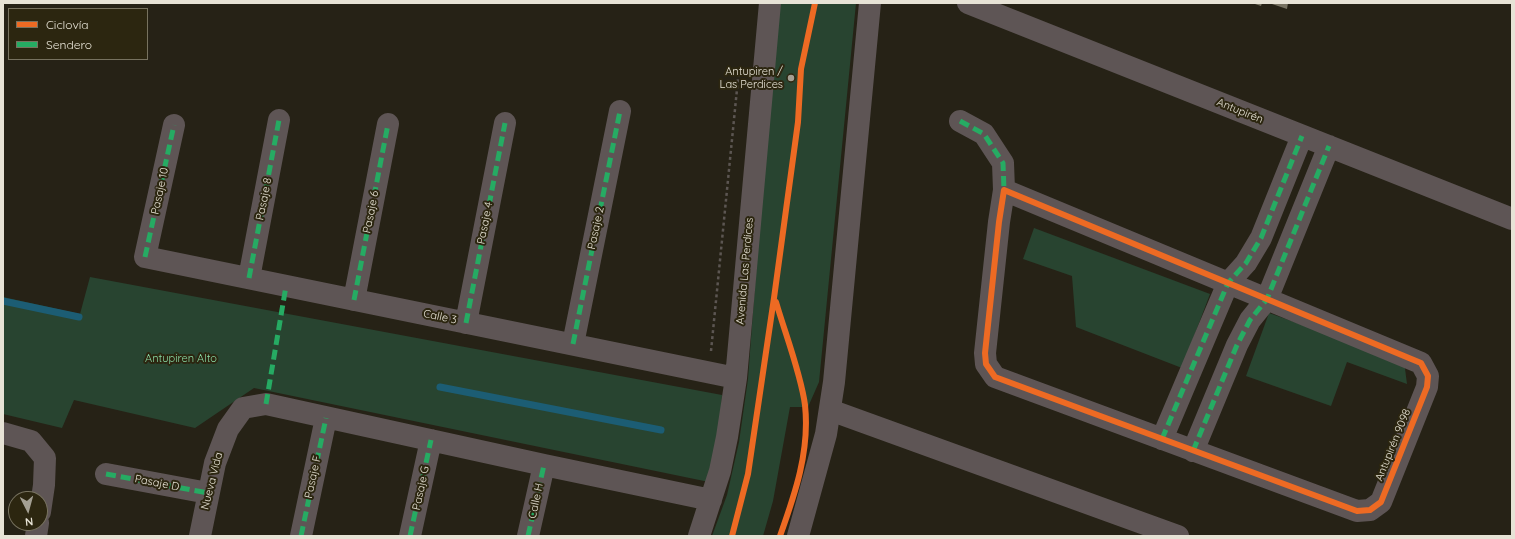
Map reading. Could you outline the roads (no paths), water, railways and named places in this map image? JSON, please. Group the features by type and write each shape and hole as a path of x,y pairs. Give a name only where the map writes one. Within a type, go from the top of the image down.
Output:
{"street":[{"name":"Avenida Las Perdices","path":"699,536 720,470 727,437 736,378 770,3"},
{"path":"798,536 816,477 830,410 835,374 870,3"},
{"name":"Antupirén","path":"968,3 1512,219"},
{"name":"Pasaje 2","path":"572,344 620,111"},
{"name":"Pasaje 8","path":"249,278 279,120"},
{"name":"Antupirén 9098","path":"960,121 984,134 1003,163 1004,190 985,353 988,369 1000,379 1357,511 1370,510 1381,502 1427,387 1428,376 1424,367 1416,360 1004,190"},
{"name":"Pasaje 4","path":"466,322 505,123"},
{"name":"Pasaje 6","path":"354,300 388,124"},
{"name":"Pasaje 10","path":"145,257 174,125"},
{"path":"1162,439 1228,283 1246,263 1261,238 1302,136"},
{"path":"1193,450 1237,345 1250,320 1267,299 1329,146"},
{"name":"Calle 3","path":"145,257 736,378"},
{"name":"Nueva Vida","path":"200,536 215,464 228,429 243,408 266,404 326,418"},
{"path":"830,410 1178,536"},
{"path":"326,418 711,500"},
{"name":"Pasaje F","path":"301,536 326,418"},
{"path":"3,432 31,441 45,458 43,491"},
{"name":"Pasaje G","path":"410,536 431,440"},
{"name":"Calle H","path":"528,536 544,465"},
{"name":"Pasaje D","path":"106,474 208,493"}],"waterway":[{"path":"3,301 79,317"},
{"path":"440,387 661,430"}],"place":[{"name":"Antupiren / Las Perdices","path":"791,78"}],"park label":[{"name":"Antupiren Alto","path":"181,359"}]}
